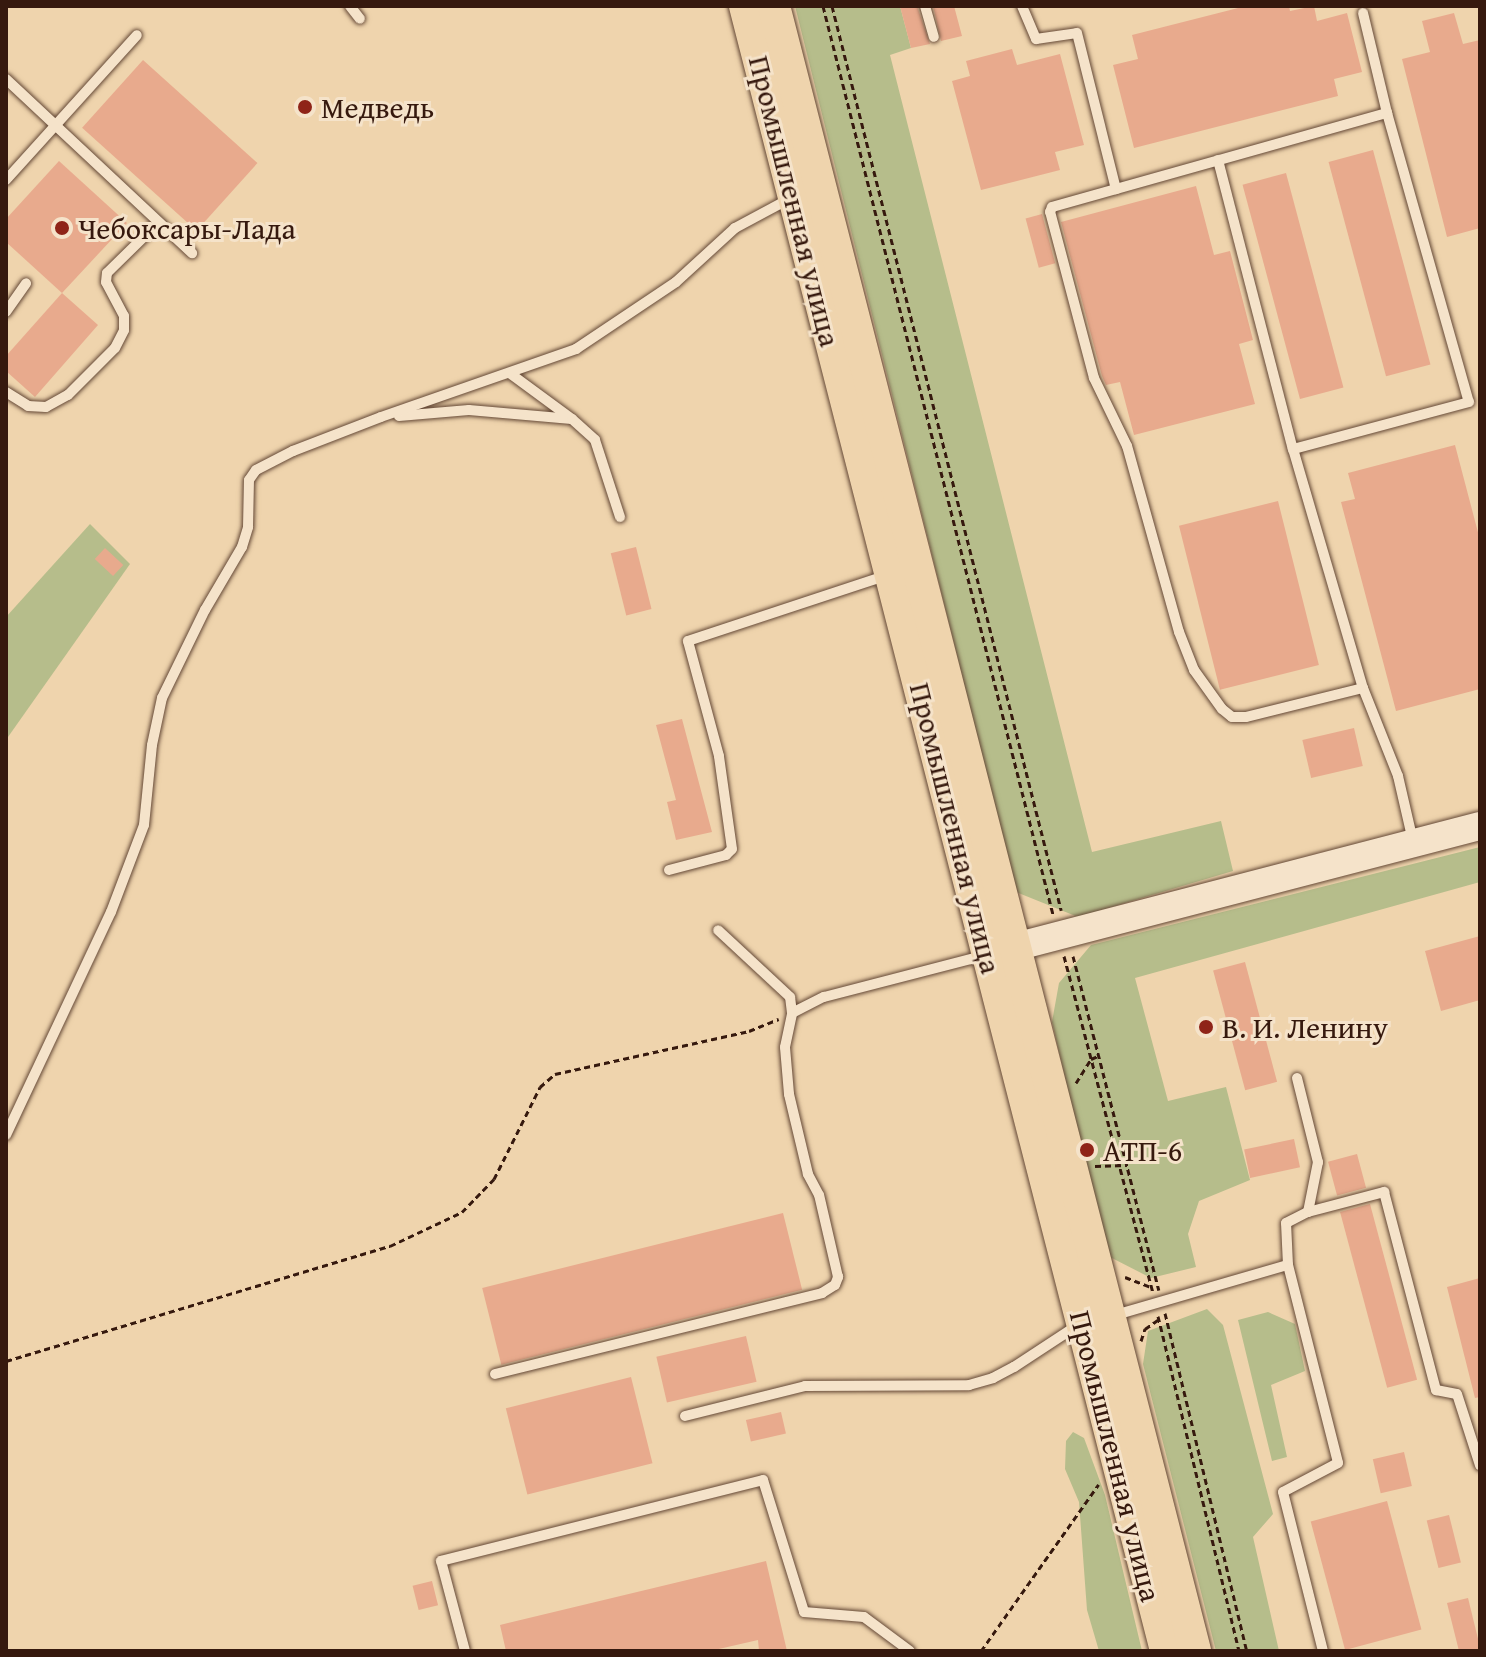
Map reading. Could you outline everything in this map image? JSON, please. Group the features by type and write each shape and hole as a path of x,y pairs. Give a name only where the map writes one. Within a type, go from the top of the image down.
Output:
{"main road":[{"name":"Промышленная улица","path":"745,6 794,197 904,571"},
{"name":"Промышленная улица","path":"774,6 904,571 1096,1320 1195,1651"},
{"name":"Промышленная улица","path":"1001,950 1029,1002 1166,1651"}],"street":[{"name":"Промышленная улица","path":"1001,950 1480,826"},
{"path":"1029,1002 1030,979 1037,960 1062,934"}],"lane":[{"path":"350,6 360,19"},
{"path":"925,6 934,37"},
{"path":"1022,6 1036,39 1077,33 1116,189"},
{"path":"1293,449 1474,400 1387,113 1363,13"},
{"path":"6,180 137,35"},
{"path":"6,79 157,224 192,253"},
{"path":"1363,688 1246,717 1232,717 1222,709 1194,670 1179,632 1127,446 1094,378 1050,212 1052,207 1387,113"},
{"path":"1218,160 1293,449 1363,688 1398,776 1414,843"},
{"path":"6,1135 111,912 144,825 152,745 162,698 205,610 242,547 248,527 249,480 256,470 293,451 381,417 576,349 676,282 735,228 794,197"},
{"path":"6,392 28,406 46,407 68,395 115,348 124,330 124,316 106,282 107,273 157,224"},
{"path":"6,312 26,283"},
{"path":"511,374 595,440 620,517"},
{"path":"381,417 469,410 572,419"},
{"path":"669,870 726,855 732,849 719,756 688,641 904,571"},
{"path":"495,1374 822,1293 835,1285 838,1277 819,1195 808,1174 789,1094 785,1047 792,1013 790,997 718,930"},
{"path":"792,1013 824,997 1001,950"},
{"path":"1297,1078 1318,1162 1308,1212"},
{"path":"1323,1651 1283,1492 1338,1463 1288,1265 1286,1223 1308,1212 1384,1192 1436,1390 1457,1394 1480,1465"},
{"path":"685,1416 805,1386 969,1385 993,1378 1060,1334 1096,1320 1288,1265"},
{"path":"465,1651 441,1561 763,1480 804,1612 864,1617 910,1651"}],"path":[{"path":"823,6 1062,934 1127,1165 1247,1651"},
{"path":"832,6 1091,1059 1159,1304 1159,1319 1239,1651"},
{"path":"6,1361 390,1246 462,1212 494,1179 540,1087 555,1074 749,1031 792,1013"},
{"path":"1091,1059 1098,1056"},
{"path":"1084,1165 1127,1165"},
{"path":"1138,1347 1145,1329 1159,1319"},
{"path":"981,1651 1103,1479"}],"green space":[{"path":"795,6 900,6 911,48 890,55 1092,852 1221,821 1233,871 1078,917 1016,892"},
{"path":"90,524 130,564 8,737 6,617"},
{"path":"1480,847 1480,882 1135,978 1168,1101 1226,1087 1250,1180 1199,1201 1188,1234 1196,1267 1151,1278 1106,1255 1052,1022 1059,983 1091,945"},
{"path":"1207,1309 1223,1325 1273,1514 1253,1537 1279,1651 1216,1651 1143,1364 1148,1331"},
{"path":"1268,1312 1295,1324 1305,1371 1271,1385 1287,1457 1272,1461 1238,1320"},
{"path":"1073,1432 1084,1438 1105,1495 1142,1651 1099,1651 1087,1610 1079,1502 1065,1469 1066,1441"}],"building":[{"path":"900,6 917,6 930,44 911,48"},
{"path":"933,6 954,6 962,36 941,41"},
{"path":"1246,6 1289,6 1290,11 1314,6 1317,21 1347,13 1362,72 1334,79 1338,96 1134,148 1113,65 1138,59 1132,35"},
{"path":"1454,13 1463,44 1480,40 1480,228 1447,237 1402,59 1430,52 1422,21"},
{"path":"1012,49 1017,65 1060,54 1084,145 1055,152 1060,170 981,190 952,81 970,76 966,61"},
{"path":"143,60 257,163 197,231 82,128"},
{"path":"1373,150 1430,364 1386,376 1329,162"},
{"path":"59,161 127,223 62,293 6,242 6,219"},
{"path":"1286,173 1343,387 1300,399 1243,185"},
{"path":"1196,186 1214,255 1230,251 1253,340 1239,344 1255,404 1134,435 1120,382 1106,385 1102,376 1061,222"},
{"path":"1042,214 1055,263 1039,268 1026,218"},
{"path":"62,293 98,325 35,397 6,371 6,356"},
{"path":"1455,445 1480,540 1480,689 1396,711 1341,502 1355,499 1348,473"},
{"path":"1278,501 1319,665 1220,690 1179,526"},
{"path":"636,547 651,609 626,615 611,553"},
{"path":"105,548 123,565 113,576 95,559"},
{"path":"682,719 712,832 676,840 667,802 676,800 656,725"},
{"path":"1354,728 1363,766 1311,778 1302,740"},
{"path":"1480,936 1480,1000 1441,1011 1425,951"},
{"path":"1245,962 1277,1082 1245,1090 1213,971"},
{"path":"1294,1139 1300,1167 1250,1178 1244,1150"},
{"path":"1357,1154 1366,1188 1337,1196 1328,1162"},
{"path":"1370,1204 1417,1380 1387,1388 1340,1212"},
{"path":"783,1213 802,1290 501,1365 482,1288"},
{"path":"1480,1278 1480,1397 1475,1398 1447,1287"},
{"path":"746,1336 757,1382 667,1402 656,1357"},
{"path":"631,1377 653,1463 527,1495 506,1408"},
{"path":"781,1412 786,1433 751,1442 746,1420"},
{"path":"1404,1452 1412,1486 1381,1493 1373,1459"},
{"path":"1387,1501 1421,1629 1345,1650 1311,1521"},
{"path":"1449,1515 1461,1563 1439,1568 1427,1521"},
{"path":"766,1561 787,1651 759,1651 758,1640 710,1651 506,1651 500,1625"},
{"path":"432,1581 438,1605 419,1610 413,1586"},
{"path":"1468,1598 1480,1651 1459,1651 1447,1603"}],"place":[{"name":"Медведь","path":"305,107"},
{"name":"Чебоксары-Лада","path":"62,228"},
{"name":"В. И. Ленину","path":"1206,1027"},
{"name":"АТП-6","path":"1087,1150"}]}
